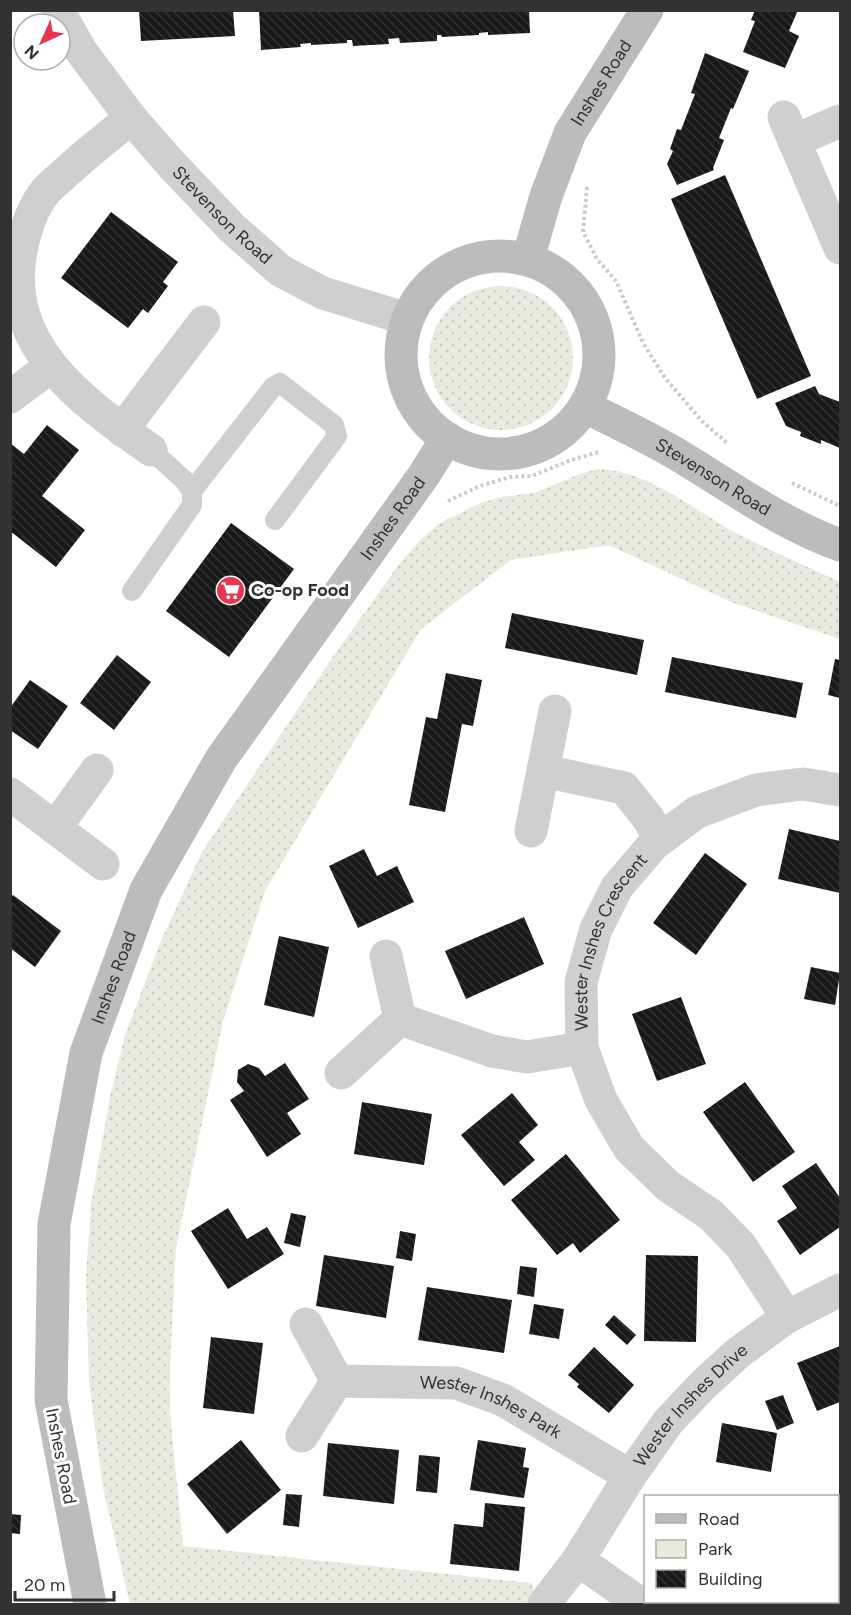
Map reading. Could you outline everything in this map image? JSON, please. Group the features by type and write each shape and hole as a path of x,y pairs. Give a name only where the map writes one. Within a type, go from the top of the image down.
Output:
{"street":[{"name":"Stevenson Road","path":"58,10 81,51 131,118 232,228 281,272 323,293 407,319"},
{"name":"Inshes Road","path":"528,259 546,196 570,133 647,10"},
{"path":"131,118 78,161 45,192 26,228 19,259 18,292 30,333 50,367 91,408 151,450"},
{"path":"839,239 789,129 840,121"},
{"path":"499,255 528,259 555,272 578,293 593,319 600,348 597,378 585,407 565,430 538,447 507,454 476,451 447,438 422,416 406,386 401,353 407,319 422,294 443,273 470,260 499,255"},
{"path":"122,430 204,322"},
{"path":"10,397 50,367"},
{"name":"Stevenson Road","path":"585,407 681,456 749,499 823,539 840,545"},
{"name":"Inshes Road","path":"90,1605 51,1400 54,1224 86,1053 146,890 221,759 424,475 447,438"},
{"path":"531,831 555,711"},
{"path":"54,828 97,770"},
{"path":"544,771 624,788 648,818 660,839"},
{"name":"Wester Inshes Crescent","path":"787,1317 741,1246 711,1215 668,1186 629,1148 601,1100 582,1048 581,982 596,929 617,887 660,839 697,812 756,790 803,784 840,790"},
{"path":"10,794 103,864"},
{"path":"386,956 400,1019"},
{"path":"400,1019 492,1051 527,1057 582,1048"},
{"path":"340,1072 400,1019"},
{"name":"Wester Inshes Drive","path":"544,1605 578,1560 630,1476 668,1422 738,1353 787,1317 840,1290"},
{"path":"302,1436 337,1381 306,1324"},
{"name":"Wester Inshes Park","path":"337,1381 456,1383 502,1400 630,1476"},
{"path":"578,1560 641,1605"}],"lane":[{"path":"192,491 273,387 280,383 334,425 337,436 275,520"},
{"path":"132,591 192,505 192,491 184,480 151,450"}],"path":[{"path":"588,180 583,232 597,259 616,281 643,343 665,378 702,421 729,445"},
{"path":"442,504 480,486 510,477 532,476 596,452 606,452"},
{"path":"790,482 840,506"}],"green space":[{"path":"501,286 529,291 552,307 568,330 573,358 568,386 552,409 529,425 501,430 473,425 450,409 434,386 429,358 434,330 450,307 473,291"},
{"path":"598,469 619,472 657,486 730,529 840,582 840,639 731,602 609,545 511,560 421,629 265,891 223,1021 176,1248 170,1413 183,1546 532,1583 536,1604 130,1604 103,1488 89,1382 86,1277 91,1204 110,1097 125,1035 160,943 202,852 332,658 400,563 421,539 440,523 483,502 534,493"}],"building":[{"path":"139,10 233,10 235,36 141,41"},
{"path":"259,10 529,10 530,33 488,35 488,32 479,33 479,35 442,37 437,35 437,41 400,43 399,38 388,39 389,44 353,46 352,40 347,40 347,43 311,45 311,43 300,44 301,47 261,50"},
{"path":"755,10 798,10 789,31 799,36 785,68 743,52 755,21 751,20"},
{"path":"705,53 749,71 719,138 724,140 714,170 677,185 667,164 673,151 670,149 677,129 681,130 695,94 691,93"},
{"path":"725,175 811,376 757,399 671,199"},
{"path":"111,212 178,262 163,282 168,286 148,313 143,309 128,328 61,278"},
{"path":"815,386 819,394 840,402 840,448 821,440 821,444 800,436 801,432 786,426 775,403"},
{"path":"47,425 79,450 42,496 85,530 56,567 10,531 10,443 24,454"},
{"name":"Co-op Food","path":"231,523 294,569 229,657 166,611"},
{"path":"512,613 644,640 637,675 505,648"},
{"path":"117,655 151,682 114,730 80,703"},
{"path":"672,657 803,683 796,718 665,692"},
{"path":"835,659 840,660 840,698 828,695"},
{"path":"446,673 482,680 473,726 462,724 445,812 409,805 426,717 437,719"},
{"path":"30,680 68,706 38,749 10,730 10,708"},
{"path":"789,829 840,841 840,893 778,879"},
{"path":"364,849 377,876 397,866 414,902 358,928 329,866"},
{"path":"705,853 747,884 696,955 653,923"},
{"path":"13,895 61,931 35,967 10,948 10,898"},
{"path":"524,917 544,964 466,999 445,951"},
{"path":"279,936 329,947 314,1017 264,1005"},
{"path":"811,967 840,973 835,1005 804,999"},
{"path":"681,997 706,1064 657,1081 632,1014"},
{"path":"285,1063 309,1099 287,1113 301,1134 267,1157 230,1100 244,1091 237,1082 238,1070 248,1064 259,1068 265,1076"},
{"path":"745,1082 795,1152 753,1182 703,1112"},
{"path":"512,1093 538,1125 519,1142 535,1160 504,1186 461,1135"},
{"path":"362,1102 432,1114 424,1165 354,1154"},
{"path":"566,1154 620,1220 580,1253 573,1243 557,1255 511,1200"},
{"path":"816,1163 840,1198 840,1227 800,1255 777,1221 797,1208 782,1186"},
{"path":"228,1208 247,1239 267,1227 284,1254 228,1289 191,1231"},
{"path":"291,1213 306,1216 300,1247 284,1243"},
{"path":"400,1231 416,1234 412,1261 396,1258"},
{"path":"324,1255 394,1266 386,1318 316,1306"},
{"path":"646,1255 698,1256 696,1342 644,1341"},
{"path":"520,1266 537,1268 534,1297 517,1294"},
{"path":"427,1287 512,1300 504,1353 418,1340"},
{"path":"534,1304 564,1309 559,1339 529,1334"},
{"path":"614,1315 636,1335 627,1345 605,1325"},
{"path":"211,1337 263,1343 254,1414 203,1408"},
{"path":"840,1346 840,1402 817,1411 797,1363"},
{"path":"594,1347 634,1385 609,1413 577,1387 579,1384 568,1375"},
{"path":"783,1395 794,1423 777,1430 765,1401"},
{"path":"722,1423 777,1433 771,1472 716,1462"},
{"path":"241,1440 281,1490 227,1534 187,1484"},
{"path":"478,1440 526,1448 523,1467 529,1468 524,1498 470,1490"},
{"path":"328,1443 399,1450 394,1504 323,1496"},
{"path":"419,1455 440,1457 437,1493 416,1491"},
{"path":"286,1494 302,1495 299,1527 283,1525"},
{"path":"485,1503 525,1507 519,1571 450,1564 454,1524 483,1527"},
{"path":"10,1514 21,1515 20,1534 10,1533"},
{"path":"839,1542 840,1543 839,1600"}],"place":[{"name":"Co-op Food","path":"230,590"}]}
